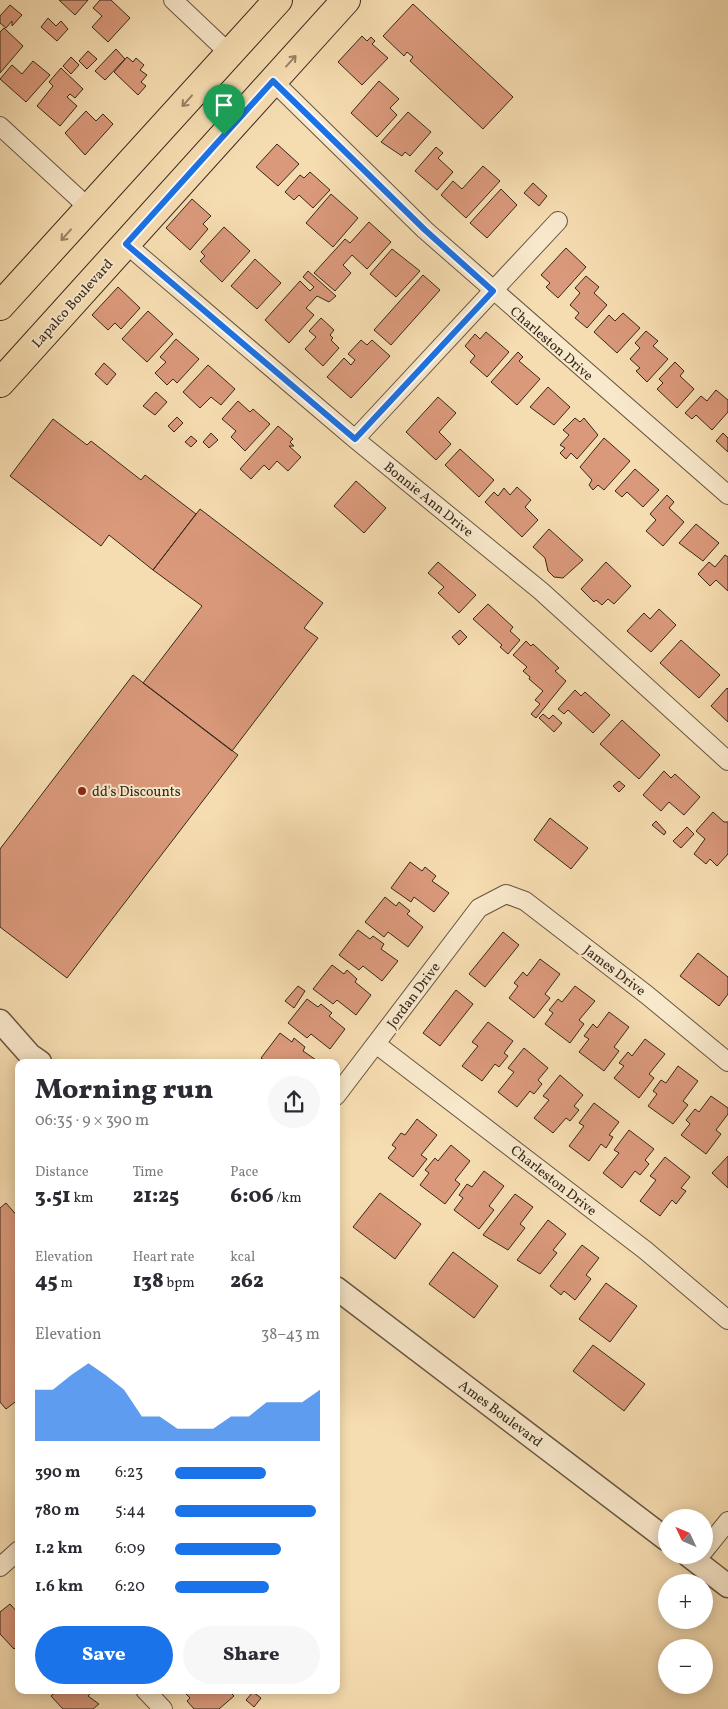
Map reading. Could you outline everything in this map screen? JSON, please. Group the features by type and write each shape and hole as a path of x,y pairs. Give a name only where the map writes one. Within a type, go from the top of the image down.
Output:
{"main road":[{"path":"0,306 278,0"},
{"name":"Lapalco Boulevard","path":"0,383 346,0"}],"street":[{"path":"173,0 230,54"},
{"name":"Charleston Drive","path":"273,81 425,230 728,496"},
{"path":"0,126 90,209"},
{"path":"355,439 558,221"},
{"name":"Bonnie Ann Drive","path":"126,244 355,439 541,591 728,760"},
{"name":"James Drive","path":"494,898 506,894 525,901 647,995 728,1062"},
{"name":"Jordan Drive","path":"340,1091 479,908 494,898"},
{"path":"0,1021 35,1059"},
{"path":"0,1044 35,1059"},
{"name":"Charleston Drive","path":"376,1044 645,1250 728,1320"},
{"name":"Ames Boulevard","path":"340,1291 658,1533"},
{"path":"713,1537 728,1521"},
{"path":"0,1567 15,1554"},
{"path":"706,1564 728,1586"},
{"path":"149,1694 163,1709"}],"building":[{"path":"59,0 88,0 75,15"},
{"path":"100,0 111,0 130,18 108,42 92,27 102,16 93,8"},
{"path":"413,4 513,97 483,129 410,61 413,57 407,52 404,56 383,36"},
{"path":"10,5 22,15 12,26 12,21 6,28 0,23 0,16"},
{"path":"48,18 56,26 61,21 68,29 57,41 41,27"},
{"path":"4,28 23,46 0,73 0,32"},
{"path":"362,36 367,41 371,37 375,41 372,44 388,58 362,85 338,62"},
{"path":"116,49 125,59 105,80 95,71"},
{"path":"88,51 97,59 87,69 79,61"},
{"path":"71,57 79,65 71,74 63,66"},
{"path":"127,57 133,62 136,58 144,65 140,70 147,75 141,82 146,86 138,95 114,72"},
{"path":"33,61 50,75 26,102 0,79 12,65 22,74"},
{"path":"61,68 83,89 75,98 70,94 67,97 77,106 60,126 37,106 53,86 49,82"},
{"path":"379,81 399,99 390,108 397,115 377,137 351,113"},
{"path":"86,111 96,121 103,114 113,124 85,155 65,133"},
{"path":"408,112 431,132 410,156 405,152 402,156 381,142"},
{"path":"277,144 299,164 278,186 256,167"},
{"path":"436,147 443,153 438,158 453,172 437,190 415,171"},
{"path":"483,166 500,181 466,218 441,195 453,181 462,189"},
{"path":"310,172 330,190 313,208 299,195 294,200 285,192 300,175 304,178"},
{"path":"533,183 547,196 539,206 524,193"},
{"path":"501,189 517,205 487,238 470,223"},
{"path":"331,194 358,218 333,247 306,223"},
{"path":"192,199 211,216 203,224 208,229 190,250 166,228"},
{"path":"369,222 391,242 367,269 352,255 343,265 351,273 335,291 314,273 345,239 350,243"},
{"path":"224,227 250,251 222,282 200,261 205,256 201,252"},
{"path":"566,248 586,267 558,298 546,287 550,283 541,275"},
{"path":"392,249 420,271 396,297 370,274"},
{"path":"255,259 281,283 257,309 231,286"},
{"path":"308,271 336,296 329,302 317,296 306,308 314,315 289,343 265,320 300,281 310,291 314,287 303,277"},
{"path":"423,275 440,290 391,345 374,330"},
{"path":"586,276 599,287 594,293 607,305 587,328 575,318 579,313 570,305 580,293 575,288"},
{"path":"118,287 140,308 121,329 115,323 108,330 92,315"},
{"path":"148,311 173,334 147,362 122,339"},
{"path":"623,313 640,328 617,353 594,332 609,315 615,321"},
{"path":"321,318 334,330 330,335 333,338 331,340 339,348 323,366 305,349 316,337 309,331"},
{"path":"646,331 658,341 653,346 668,359 647,382 636,371 640,368 630,359 640,348 635,343"},
{"path":"486,332 509,352 487,377 470,362 475,356 465,346 475,334 480,339"},
{"path":"176,339 199,359 177,383 173,379 167,385 155,373 166,362 160,357"},
{"path":"361,340 367,345 372,340 390,356 351,398 327,377 344,358 351,365 355,360 348,354"},
{"path":"518,352 523,357 519,361 540,379 517,405 491,382"},
{"path":"675,362 684,371 680,376 694,389 677,408 657,389 663,383 659,379"},
{"path":"104,363 116,374 107,385 95,374"},
{"path":"208,365 235,389 221,405 211,397 200,408 183,392"},
{"path":"548,387 570,407 554,425 530,407"},
{"path":"716,390 728,400 728,412 712,430 696,415 692,419 685,413 701,396 707,401"},
{"path":"156,392 167,402 155,415 143,406"},
{"path":"438,397 456,413 439,432 451,444 436,460 406,432"},
{"path":"238,401 250,412 253,409 270,424 245,451 231,437 236,431 222,419"},
{"path":"177,417 183,423 174,432 168,426"},
{"path":"575,418 580,422 584,418 598,435 577,459 571,453 566,459 560,453 565,448 560,445 569,435 563,430"},
{"path":"53,419 87,445 91,441 141,480 145,475 196,514 153,570 109,535 101,546 10,476"},
{"path":"278,426 293,439 290,442 294,446 289,446 301,457 288,471 277,461 269,470 264,465 251,479 240,469"},
{"path":"211,433 218,440 209,448 203,442"},
{"path":"723,433 728,438 728,452 716,441"},
{"path":"191,436 197,441 191,447 185,442"},
{"path":"604,438 630,461 604,490 598,485 593,490 589,485 592,480 580,467"},
{"path":"460,449 494,480 479,497 445,465"},
{"path":"635,469 659,490 643,507 627,492 622,497 615,491"},
{"path":"356,481 386,508 364,533 334,506"},
{"path":"517,487 531,500 525,507 538,520 522,537 485,502 494,492 498,496 504,488 510,495"},
{"path":"667,495 674,502 669,508 684,522 663,546 646,531 656,520 650,514"},
{"path":"200,509 323,603 304,628 318,638 232,751 143,683 202,606 153,570"},
{"path":"696,524 719,543 703,561 679,543"},
{"path":"549,529 583,560 563,578 554,577 548,571 545,558 533,547"},
{"path":"725,555 728,557 728,591 716,580 710,586 698,574 709,562 715,567"},
{"path":"438,562 476,595 459,613 438,593 444,587 428,573"},
{"path":"606,562 631,586 614,604 608,599 602,605 596,600 594,602 581,589"},
{"path":"488,604 513,627 510,631 520,640 508,654 500,647 502,645 473,619"},
{"path":"659,609 676,625 651,652 627,631 644,613 650,619"},
{"path":"460,630 467,637 459,645 452,637"},
{"path":"681,640 720,675 699,698 660,663"},
{"path":"526,641 531,646 533,644 559,668 555,671 566,681 536,718 531,714 540,704 535,700 543,691 523,671 527,667 513,655"},
{"path":"133,675 238,755 67,978 0,927 0,849"},
{"path":"728,689 728,722 711,706"},
{"path":"575,690 581,696 585,692 610,715 593,733 568,710 564,714 558,709"},
{"path":"543,714 549,719 553,715 562,723 554,732 539,718"},
{"path":"622,720 660,755 639,779 600,744"},
{"path":"664,771 671,778 675,774 700,797 684,815 669,802 661,811 643,795"},
{"path":"619,781 625,786 619,792 613,786"},
{"path":"713,812 724,822 728,822 728,854 717,866 710,859 706,864 694,854 705,839 696,831"},
{"path":"550,818 588,848 571,869 534,840"},
{"path":"656,821 666,832 664,835 652,825"},
{"path":"687,827 694,834 681,848 673,841"},
{"path":"410,862 422,871 425,867 436,876 432,881 449,893 434,912 414,897 411,902 391,888"},
{"path":"385,897 396,906 399,902 410,911 407,914 423,927 408,947 388,932 384,937 365,922"},
{"path":"358,930 370,939 373,936 384,944 381,949 398,961 382,981 363,966 359,970 339,955"},
{"path":"503,932 519,945 485,987 469,974"},
{"path":"698,953 728,977 728,994 719,1006 680,976"},
{"path":"540,959 560,974 545,994 550,998 534,1018 509,998 518,986 514,983 523,972 527,976"},
{"path":"332,965 344,974 347,970 357,979 355,982 371,995 356,1015 337,1000 333,1004 313,989"},
{"path":"298,986 305,991 294,1008 285,1001"},
{"path":"575,986 595,1001 579,1020 584,1024 570,1043 545,1024 553,1013 549,1010 558,999 562,1002"},
{"path":"456,990 473,1004 440,1046 423,1033"},
{"path":"307,999 318,1007 321,1004 332,1013 329,1016 345,1029 330,1049 311,1034 307,1038 288,1023"},
{"path":"609,1012 629,1027 614,1047 619,1051 604,1071 579,1052 589,1039 584,1036 593,1024 597,1028"},
{"path":"488,1022 513,1041 504,1053 508,1056 499,1067 495,1064 482,1081 462,1066 478,1046 472,1042"},
{"path":"280,1033 292,1042 294,1038 305,1047 303,1051 315,1059 262,1059 261,1058"},
{"path":"645,1039 665,1054 649,1074 654,1078 639,1098 614,1078 624,1066 619,1063 628,1052 632,1056"},
{"path":"524,1048 548,1068 538,1080 542,1084 534,1094 530,1091 517,1107 498,1092 514,1072 508,1068"},
{"path":"678,1066 698,1081 683,1101 688,1105 673,1124 648,1106 657,1094 653,1091 661,1080 666,1083"},
{"path":"560,1075 583,1095 574,1106 579,1110 570,1121 566,1118 553,1133 534,1118 549,1100 543,1096"},
{"path":"711,1096 728,1108 728,1114 716,1130 721,1134 706,1154 681,1135 690,1124 686,1120 695,1109 699,1112"},
{"path":"594,1103 619,1122 609,1135 613,1137 606,1148 601,1144 589,1161 569,1146 584,1126 579,1123"},
{"path":"417,1119 437,1135 421,1155 427,1159 413,1177 388,1158 396,1148 392,1145 401,1133 405,1135"},
{"path":"629,1130 654,1149 645,1160 649,1164 640,1175 635,1171 622,1188 603,1173 619,1153 614,1150"},
{"path":"451,1145 470,1161 455,1180 460,1184 445,1204 420,1185 429,1173 425,1170 435,1158 438,1161"},
{"path":"728,1156 728,1188 712,1173"},
{"path":"665,1157 690,1177 681,1188 686,1191 676,1204 672,1200 660,1216 640,1201 656,1180 650,1176"},
{"path":"484,1171 504,1186 489,1206 494,1210 479,1229 454,1210 463,1198 459,1195 467,1184 472,1187"},
{"path":"380,1193 421,1224 395,1259 353,1227"},
{"path":"515,1194 533,1207 520,1224 525,1228 508,1250 483,1235"},
{"path":"6,1203 15,1213 15,1402 6,1409 0,1402 0,1208"},
{"path":"548,1220 566,1234 553,1250 557,1253 540,1274 517,1260"},
{"path":"582,1245 599,1258 586,1275 591,1279 575,1300 564,1291 561,1295 550,1286"},
{"path":"453,1252 498,1286 474,1318 429,1284"},
{"path":"606,1283 637,1306 610,1342 579,1319"},
{"path":"593,1345 645,1384 624,1411 573,1371"},
{"path":"10,1604 15,1610 14,1649 0,1634 0,1612"},
{"path":"53,1694 90,1694 88,1696 99,1704 93,1709 63,1709 51,1696"},
{"path":"186,1694 232,1694 234,1696 219,1709 194,1709 187,1701 190,1698"},
{"path":"251,1694 256,1694 261,1698 254,1707 246,1700"}],"place":[{"name":"dd's Discounts","path":"82,791"}],"route":[{"path":"273,81 425,230 493,291 355,439 126,244 224,135 273,81"}]}
